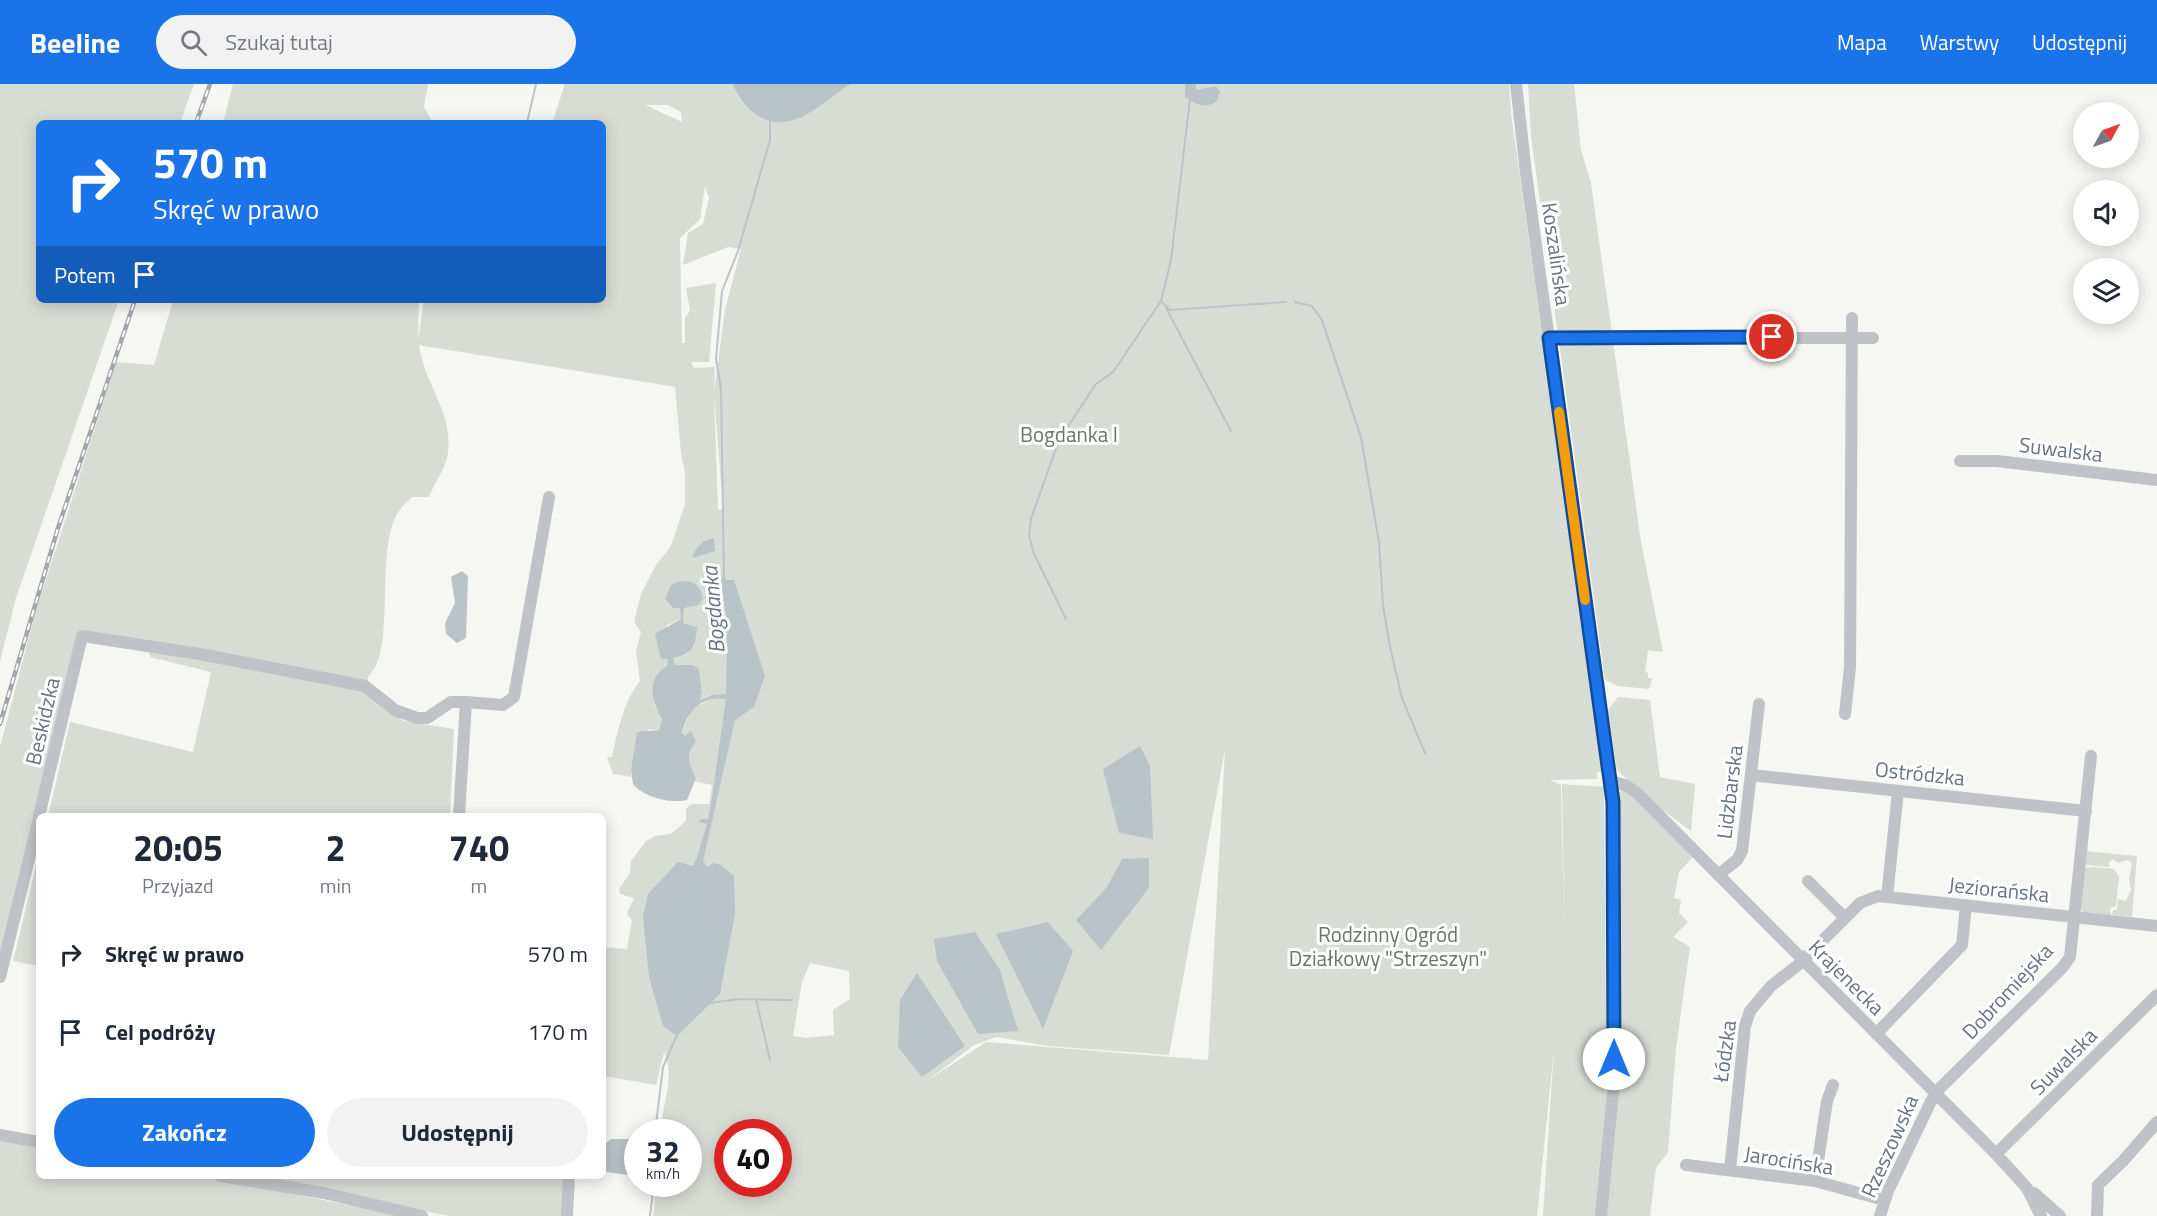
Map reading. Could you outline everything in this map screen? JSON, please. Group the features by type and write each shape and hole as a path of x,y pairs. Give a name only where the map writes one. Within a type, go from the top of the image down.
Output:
{"street":[{"name":"Koszalińska","path":"1516,84 1610,781 1614,851 1614,1082 1601,1216"},
{"path":"1845,714 1850,667 1852,318"},
{"path":"1549,338 1873,338"},
{"name":"Suwalska","path":"1960,461 1997,461 2157,480"},
{"path":"459,813 466,702 503,705 514,697 549,497"},
{"name":"Beskidzka","path":"40,813 82,636 200,654 365,686 395,710 417,718 427,718 451,702 466,702"},
{"name":"Lidzbarska","path":"1718,875 1737,860 1742,851 1759,704"},
{"name":"Dobromiejska","path":"1935,1093 2067,962 2091,756"},
{"name":"Ostródzka","path":"1750,775 2086,810"},
{"name":"Krajenecka","path":"1610,781 1633,790 1996,1154 2027,1188 2041,1216"},
{"path":"1887,897 1898,791"},
{"name":"Beskidzka","path":"0,977 36,829"},
{"path":"1808,881 1845,918"},
{"name":"Jeziorańska","path":"1803,960 1863,900 1874,896 2157,926"},
{"path":"1876,1034 1962,945 1966,905"},
{"name":"Łódzka","path":"1730,1170 1747,1019 1771,986 1803,960"},
{"name":"Suwalska","path":"1996,1154 2157,995"},
{"path":"1815,1181 1827,1101 1833,1086"},
{"name":"Rzeszowska","path":"1880,1216 1884,1200 1935,1093"},
{"path":"2097,1216 2098,1185 2123,1161 2157,1122"},
{"path":"0,1135 36,1141"},
{"name":"Jarocińska","path":"1686,1165 1815,1181 1884,1200"},
{"path":"237,1179 324,1194 422,1216"},
{"path":"567,1216 569,1179"},
{"path":"2027,1188 2060,1216"}],"green space":[{"path":"0,84 194,84 181,120 36,120 36,303 118,303 16,598 0,661"},
{"path":"233,84 428,84 424,107 431,120 224,120"},
{"name":"Bogdanka I","path":"565,84 732,84 745,105 765,120 738,84 1509,84 1511,113 1604,772 1597,772 1597,779 1550,780 1561,785 1564,926 1562,784 1604,787 1607,1125 1596,1216 1543,1216 1554,1048 1537,1216 653,1216 655,1197 702,1197 702,1119 662,1119 669,1072 664,1052 656,1085 606,1077 606,947 627,949 632,920 627,914 634,898 620,894 619,889 630,873 631,861 646,841 655,836 671,834 686,821 686,809 691,804 709,804 712,785 694,781 696,778 689,764 691,732 685,737 682,733 692,708 714,698 712,695 699,700 702,694 699,668 692,665 675,666 673,658 685,655 694,644 697,627 683,623 684,608 698,604 681,608 681,619 667,625 668,666 654,705 662,718 659,730 649,729 631,769 631,777 613,774 607,757 612,757 625,707 640,681 636,651 641,632 634,622 641,594 656,565 671,546 685,504 685,473 675,387 419,345 422,360 447,428 449,442 447,458 429,497 412,497 403,505 391,528 387,549 382,645 377,663 368,677 367,691 403,721 454,729 450,813 49,813 70,722 193,752 211,672 150,657 148,643 80,630 0,957 0,747 35,614 116,362 154,365 172,303 419,303 418,340 424,303 606,303 606,120 553,120","holes":["645,105 668,105 681,112 682,122","705,187 709,198 703,224 688,233 683,265 728,247 741,249 725,310 714,393 715,367 694,368 691,362 709,362 716,283 686,288 690,310 685,318 685,343 682,343 680,238 700,219","714,395 723,506 723,509 718,510","1225,749 1208,1060 986,1042 927,1081 974,1045 996,1037 1048,1046 1169,1055","810,963 849,971 850,999 833,1010 834,1035 806,1038 793,1036 802,982"]},
{"path":"1528,84 1574,84 1581,150 1591,183 1641,542 1663,652 1648,650 1645,672 1648,673 1648,678 1652,678 1649,689 1618,686 1605,680 1531,136"},
{"path":"1618,697 1650,700 1660,777 1695,784 1691,831 1664,811 1664,813 1617,770 1608,710"},
{"path":"1624,788 1694,856 1679,872 1674,898 1681,900 1679,913 1688,922 1673,937 1690,947 1676,1048 1668,1152 1656,1168 1650,1216 1606,1216 1616,795"},
{"path":"2084,851 2137,856 2132,917 2112,915 2113,910 2117,910 2118,899 2126,901 2131,890 2129,879 2132,863 2128,860 2118,863 2113,859 2109,862 2109,867 2086,865"},
{"path":"36,865 36,965 13,961"},
{"path":"2085,868 2114,869 2119,877 2116,906 2110,908 2111,915 2083,913 2080,908"},
{"path":"0,1139 36,1145 36,1179 217,1179 404,1216 0,1216"},
{"path":"265,1179 567,1179 564,1216 448,1216"}],"shaded area":[{"path":"732,84 851,84 806,115 780,122 769,121 749,109"},
{"path":"1185,84 1196,84 1196,90 1216,86 1220,92 1216,102 1200,105 1185,97"},
{"path":"714,538 715,551 692,558 700,545"},
{"path":"462,571 468,576 466,638 457,643 446,634 445,623 455,603 451,577"},
{"path":"720,575 727,580 734,580 765,676 754,707 735,720 703,861 708,867 713,863 721,865 734,876 735,914 720,994 677,1036 663,1026 649,977 643,916 648,894 678,862 693,866 696,860 707,824 699,822 700,819 708,819 711,804 726,699 703,702 692,711 685,725 682,733 685,736 691,731 696,742 690,750 689,759 696,778 687,800 666,800 643,793 633,784 631,770 637,732 659,730 662,719 655,705 652,690 656,677 667,666 668,659 661,659 655,634 681,619 680,608 673,608 665,599 671,585 692,582 699,588 703,599 698,605 684,608 683,623 697,627 696,639 689,652 673,658 675,665 692,665 699,668 702,694 700,700 712,695 726,694 727,624"},
{"path":"1140,746 1150,766 1153,839 1119,833 1103,769"},
{"path":"1149,858 1149,888 1101,950 1076,920 1107,887 1122,859"},
{"path":"1048,922 1073,951 1043,1029 996,934"},
{"path":"975,932 1000,970 1018,1031 978,1034 937,961 934,939"},
{"path":"917,973 965,1046 922,1077 898,1047 900,1000"},
{"path":"611,1139 624,1139 624,1174 606,1172 606,1143"}],"waterway":[{"path":"528,120 536,84"},
{"path":"1066,619 1034,554 1029,535 1031,519 1059,440 1096,384 1113,372 1161,301 1171,260 1190,99"},
{"name":"Bogdanka","path":"724,579 721,389 716,359 722,291 738,251 770,140 770,119"},
{"path":"1161,301 1170,310 1286,302"},
{"path":"1295,302 1312,306 1322,320 1361,437 1379,543 1383,605 1390,647 1402,698 1425,753"},
{"path":"1166,308 1231,431"},
{"path":"711,1003 738,999 792,1000"},
{"path":"756,999 770,1060"},
{"name":"Bogdanka","path":"657,1119 663,1067 677,1035"},
{"name":"Bogdanka","path":"650,1216 652,1197"}],"railway":[{"path":"197,120 210,84"},
{"path":"0,724 58,528 134,303"}],"slow traffic":[{"path":"1559,412 1585,600"}],"route":[{"path":"1614,1059 1613,802 1549,338 1772,337"}],"park label":[{"name":"Rodzinny Ogród Działkowy \"Strzeszyn\"","path":"1388,946"}]}
